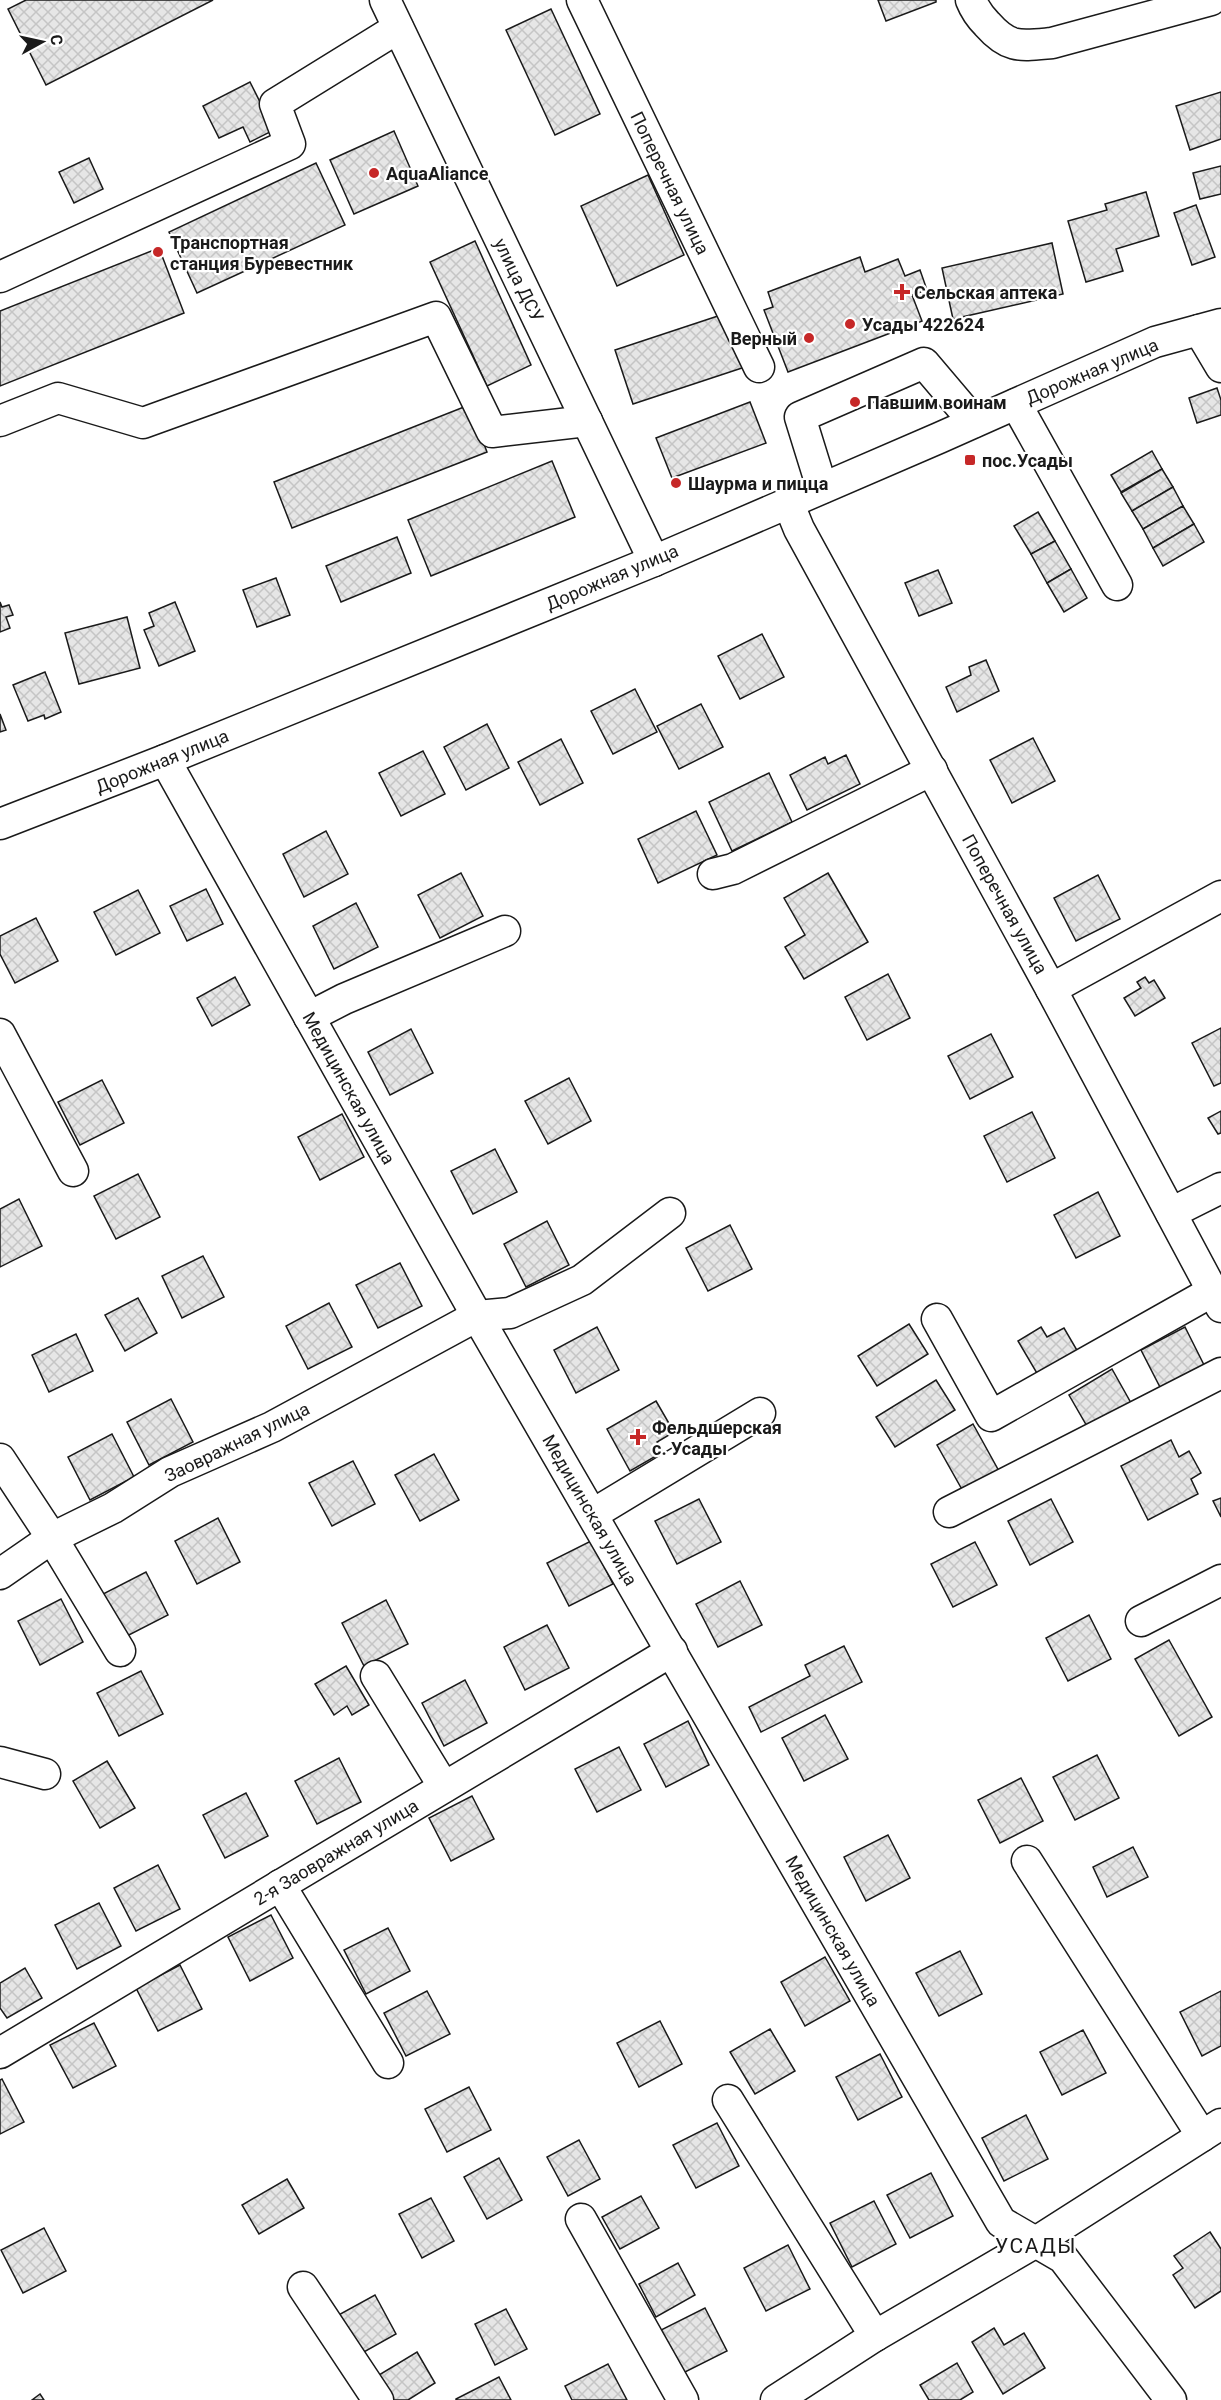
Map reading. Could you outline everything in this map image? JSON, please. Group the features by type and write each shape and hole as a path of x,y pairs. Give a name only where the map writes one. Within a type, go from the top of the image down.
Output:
{"street":[{"name":"улица ДСУ","path":"385,0 654,561"},
{"name":"Поперечная улица","path":"582,0 759,367"},
{"path":"971,0 976,12 1001,40 1025,46 1052,43 1210,0"},
{"path":"0,277 290,144 275,104 398,28"},
{"path":"0,421 58,398 143,423 436,318 492,432 587,421"},
{"path":"1210,327 1221,368"},
{"name":"Дорожная улица","path":"0,824 165,760 654,561 1155,342 1210,327"},
{"path":"822,488 800,417 924,363 974,423"},
{"path":"1016,404 1117,585"},
{"name":"Поперечная улица","path":"788,502 800,529 1051,988 1217,1299"},
{"name":"Медицинская улица","path":"165,760 477,1316 1001,2222 1063,2259 1171,2400"},
{"path":"713,874 733,869 932,770"},
{"path":"1051,988 1221,896"},
{"path":"309,1017 345,999 504,931"},
{"path":"0,1034 73,1171"},
{"path":"1171,1213 1221,1188"},
{"path":"477,1316 510,1313 582,1280 670,1213"},
{"path":"937,1319 991,1416 1217,1299"},
{"name":"Заовражная улица","path":"0,1574 52,1538 113,1508 170,1472 272,1427 477,1316"},
{"path":"949,1512 1221,1373"},
{"path":"593,1514 760,1413"},
{"path":"0,1459 52,1538 120,1651"},
{"path":"1141,1621 1221,1580"},
{"name":"2-я Заовражная улица","path":"0,2053 672,1651"},
{"path":"376,1676 444,1787"},
{"path":"0,1762 45,1774"},
{"path":"776,2400 875,2336 1036,2242 1211,2130 1027,1861"},
{"path":"280,1885 388,2063"},
{"path":"728,2100 875,2336"},
{"path":"581,2219 683,2400"},
{"path":"303,2287 378,2400"}],"building":[{"path":"26,0 213,0 46,85 8,9"},
{"path":"878,0 936,0 936,2 886,21"},
{"path":"551,9 600,114 555,135 506,30"},
{"path":"250,82 274,130 250,142 243,127 219,138 203,106"},
{"path":"1221,92 1221,139 1190,150 1176,106"},
{"name":"AquaAliance","path":"394,131 418,186 354,214 330,160"},
{"path":"89,158 103,189 74,203 59,172"},
{"path":"316,163 345,225 197,293 169,232"},
{"path":"1221,166 1221,194 1200,199 1193,173"},
{"path":"648,175 684,255 617,286 581,206"},
{"path":"1146,192 1159,236 1116,249 1123,271 1086,282 1068,221 1107,210 1105,204"},
{"path":"1196,205 1215,257 1192,265 1174,213"},
{"path":"475,241 531,365 487,386 430,262"},
{"path":"1052,243 1063,294 953,319 942,268"},
{"path":"159,248 184,313 0,386 0,311"},
{"path":"860,257 865,272 898,259 905,276 920,270 927,290 912,295 922,321 788,372 764,310 773,307 768,292"},
{"path":"727,313 745,367 633,404 615,350"},
{"path":"1217,388 1221,400 1221,415 1197,423 1189,398"},
{"path":"750,402 766,443 672,478 656,438"},
{"path":"469,405 487,452 292,528 274,482"},
{"path":"1152,451 1162,469 1121,492 1111,475"},
{"path":"552,461 575,517 431,576 408,520"},
{"path":"1162,469 1173,487 1132,511 1121,493"},
{"path":"1173,487 1183,506 1143,529 1132,511"},
{"path":"1183,506 1194,524 1153,548 1143,529"},
{"path":"1038,512 1055,541 1031,554 1014,526"},
{"path":"1194,524 1204,542 1163,566 1153,548"},
{"path":"397,537 411,573 341,602 326,566"},
{"path":"1055,541 1071,569 1047,583 1031,554"},
{"path":"1071,569 1087,598 1064,612 1047,583"},
{"path":"938,570 952,603 919,616 905,583"},
{"path":"276,578 290,615 257,627 243,590"},
{"path":"0,602 2,607 9,605 13,615 6,617 10,628 0,632"},
{"path":"175,602 195,651 159,666 144,630 154,626 149,613"},
{"path":"127,617 140,668 79,684 65,633"},
{"path":"762,634 784,677 740,699 718,656"},
{"path":"986,660 999,691 957,712 946,687 971,675 969,667"},
{"path":"45,672 61,712 45,719 44,715 28,721 13,685"},
{"path":"635,689 657,732 613,754 591,711"},
{"path":"701,704 723,747 679,769 657,726"},
{"path":"0,714 6,730 0,732"},
{"path":"487,724 509,768 466,790 444,747"},
{"path":"1033,738 1055,781 1012,803 990,760"},
{"path":"561,739 583,783 540,805 518,762"},
{"path":"423,751 445,794 401,816 379,773"},
{"path":"846,755 860,784 807,810 790,775 825,757 828,764"},
{"path":"769,773 792,822 732,851 709,802"},
{"path":"696,811 717,855 658,883 638,839"},
{"path":"326,831 348,874 304,897 283,854"},
{"path":"461,873 483,916 440,938 418,895"},
{"path":"828,873 868,942 804,979 785,947 805,935 784,898"},
{"path":"1098,875 1120,919 1076,941 1054,898"},
{"path":"206,889 223,924 187,941 170,906"},
{"path":"138,890 160,933 116,955 94,912"},
{"path":"356,903 378,947 334,969 313,926"},
{"path":"36,918 58,961 15,983 0,954 0,936"},
{"path":"888,974 910,1018 867,1040 845,997"},
{"path":"235,977 250,1005 212,1026 197,998"},
{"path":"1145,977 1149,983 1154,980 1165,998 1135,1016 1124,998 1141,988 1137,982"},
{"path":"1221,1028 1221,1083 1214,1086 1192,1043"},
{"path":"411,1029 433,1073 390,1095 368,1052"},
{"path":"991,1034 1013,1077 970,1099 948,1056"},
{"path":"569,1078 591,1121 548,1144 525,1101"},
{"path":"102,1080 124,1123 80,1145 58,1102"},
{"path":"1221,1111 1221,1133 1218,1134 1208,1118"},
{"path":"1032,1112 1055,1158 1007,1182 984,1136"},
{"path":"342,1114 364,1157 320,1180 298,1137"},
{"path":"495,1149 517,1192 473,1214 451,1171"},
{"path":"138,1174 160,1217 116,1239 94,1196"},
{"path":"1098,1192 1120,1236 1076,1258 1054,1215"},
{"path":"19,1199 42,1246 0,1267 0,1209"},
{"path":"547,1221 569,1265 526,1287 504,1244"},
{"path":"730,1225 752,1269 708,1291 686,1248"},
{"path":"203,1256 224,1297 182,1318 162,1276"},
{"path":"400,1263 422,1306 378,1328 356,1285"},
{"path":"138,1298 157,1333 125,1351 105,1315"},
{"path":"329,1303 352,1347 308,1369 286,1326"},
{"path":"909,1324 928,1354 877,1386 858,1356"},
{"path":"597,1327 619,1370 576,1393 554,1350"},
{"path":"1041,1327 1047,1337 1064,1328 1078,1352 1038,1375 1018,1341"},
{"path":"1185,1327 1207,1371 1163,1393 1141,1350"},
{"path":"76,1334 93,1371 49,1392 32,1355"},
{"path":"1112,1369 1131,1403 1088,1428 1069,1395"},
{"path":"936,1380 955,1410 895,1447 876,1417"},
{"path":"171,1399 193,1442 149,1465 127,1422"},
{"name":"Фельдшерская с. Усады","path":"656,1401 674,1432 657,1442 663,1452 630,1471 607,1429"},
{"path":"973,1424 1000,1473 964,1493 937,1445"},
{"path":"112,1434 134,1477 90,1500 68,1457"},
{"path":"1171,1440 1179,1457 1189,1451 1201,1473 1191,1479 1198,1494 1148,1520 1121,1466"},
{"path":"434,1454 459,1500 420,1521 395,1475"},
{"path":"353,1461 375,1504 332,1526 309,1483"},
{"path":"1221,1498 1221,1517 1213,1501"},
{"path":"699,1499 721,1542 677,1564 655,1521"},
{"path":"1051,1499 1073,1542 1030,1565 1008,1521"},
{"path":"218,1518 240,1562 197,1584 175,1541"},
{"path":"591,1541 613,1584 569,1606 547,1563"},
{"path":"975,1542 997,1585 953,1607 931,1564"},
{"path":"146,1572 168,1615 125,1637 103,1594"},
{"path":"740,1581 762,1625 718,1647 696,1604"},
{"path":"61,1599 83,1642 40,1665 18,1621"},
{"path":"386,1600 408,1644 364,1666 342,1623"},
{"path":"1089,1615 1111,1659 1068,1681 1046,1638"},
{"path":"547,1625 569,1668 525,1690 504,1647"},
{"path":"1169,1640 1212,1717 1179,1736 1135,1659"},
{"path":"844,1646 862,1682 761,1732 749,1707 810,1676 805,1665"},
{"path":"346,1666 369,1705 352,1715 347,1706 334,1715 315,1684"},
{"path":"141,1671 163,1714 119,1736 97,1693"},
{"path":"465,1680 487,1723 444,1746 422,1703"},
{"path":"825,1715 848,1759 804,1781 782,1738"},
{"path":"688,1721 709,1765 666,1787 644,1744"},
{"path":"619,1747 641,1790 597,1812 575,1769"},
{"path":"1097,1755 1119,1798 1075,1820 1053,1777"},
{"path":"339,1758 361,1802 317,1824 295,1781"},
{"path":"107,1761 135,1808 100,1828 73,1781"},
{"path":"1021,1778 1043,1821 1000,1843 978,1800"},
{"path":"246,1793 268,1836 225,1858 203,1815"},
{"path":"472,1796 494,1839 451,1861 429,1818"},
{"path":"888,1835 910,1878 866,1901 844,1857"},
{"path":"1133,1847 1148,1877 1107,1897 1093,1867"},
{"path":"158,1865 180,1909 136,1931 114,1888"},
{"path":"99,1903 121,1946 77,1969 55,1925"},
{"path":"271,1915 293,1958 250,1981 228,1937"},
{"path":"388,1928 410,1971 366,1994 344,1950"},
{"path":"960,1951 982,1994 939,2016 916,1973"},
{"path":"825,1957 850,2001 805,2026 781,1982"},
{"path":"180,1965 202,2009 158,2031 136,1988"},
{"path":"25,1968 42,1998 7,2018 0,2008 0,1983"},
{"path":"427,1991 450,2034 406,2056 384,2013"},
{"path":"1221,1991 1221,2046 1202,2056 1180,2012"},
{"path":"660,2021 682,2064 639,2087 617,2043"},
{"path":"94,2023 116,2066 73,2088 50,2045"},
{"path":"770,2029 795,2071 755,2094 730,2052"},
{"path":"1083,2030 1106,2073 1062,2095 1040,2052"},
{"path":"880,2054 902,2097 858,2120 836,2077"},
{"path":"2,2079 24,2122 0,2134 0,2080"},
{"path":"469,2087 491,2130 447,2152 425,2109"},
{"path":"1026,2115 1048,2159 1004,2181 982,2138"},
{"path":"717,2123 739,2166 696,2188 673,2145"},
{"path":"579,2140 600,2179 568,2196 547,2157"},
{"path":"499,2158 522,2200 487,2219 464,2177"},
{"path":"931,2173 953,2216 910,2238 887,2195"},
{"path":"287,2179 304,2208 259,2234 242,2205"},
{"path":"641,2196 659,2228 620,2249 602,2217"},
{"path":"431,2198 454,2241 422,2258 399,2214"},
{"path":"874,2201 896,2244 852,2267 830,2223"},
{"path":"44,2228 66,2271 23,2293 1,2250"},
{"path":"1210,2232 1221,2249 1221,2291 1195,2308 1173,2275 1183,2268 1174,2256"},
{"path":"788,2245 810,2289 766,2311 744,2268"},
{"path":"678,2263 695,2295 656,2317 639,2284"},
{"path":"375,2295 396,2334 355,2357 333,2318"},
{"path":"705,2308 727,2351 683,2373 661,2330"},
{"path":"506,2309 527,2349 495,2365 475,2324"},
{"path":"994,2328 1004,2345 1024,2333 1045,2368 1003,2394 972,2342"},
{"path":"417,2352 435,2383 408,2400 387,2400 374,2378"},
{"path":"957,2363 973,2392 960,2400 929,2400 920,2385"},
{"path":"608,2364 627,2400 572,2400 565,2386"},
{"path":"499,2377 511,2400 456,2400 456,2399"},
{"path":"40,2394 44,2400 32,2400"}],"place":[{"name":"AquaAliance","path":"374,173"},
{"name":"Транспортная станция Буревестник","path":"158,252"},
{"name":"Сельская аптека","path":"902,292"},
{"name":"Усады 422624","path":"850,324"},
{"name":"Верный","path":"809,338"},
{"name":"Павшим воинам","path":"855,402"},
{"name":"пос.Усады","path":"970,460"},
{"name":"Шаурма и пицца","path":"676,483"},
{"name":"Фельдшерская с. Усады","path":"638,1437"}],"district":[{"name":"УСАДЫ","path":"1036,2246"}]}
